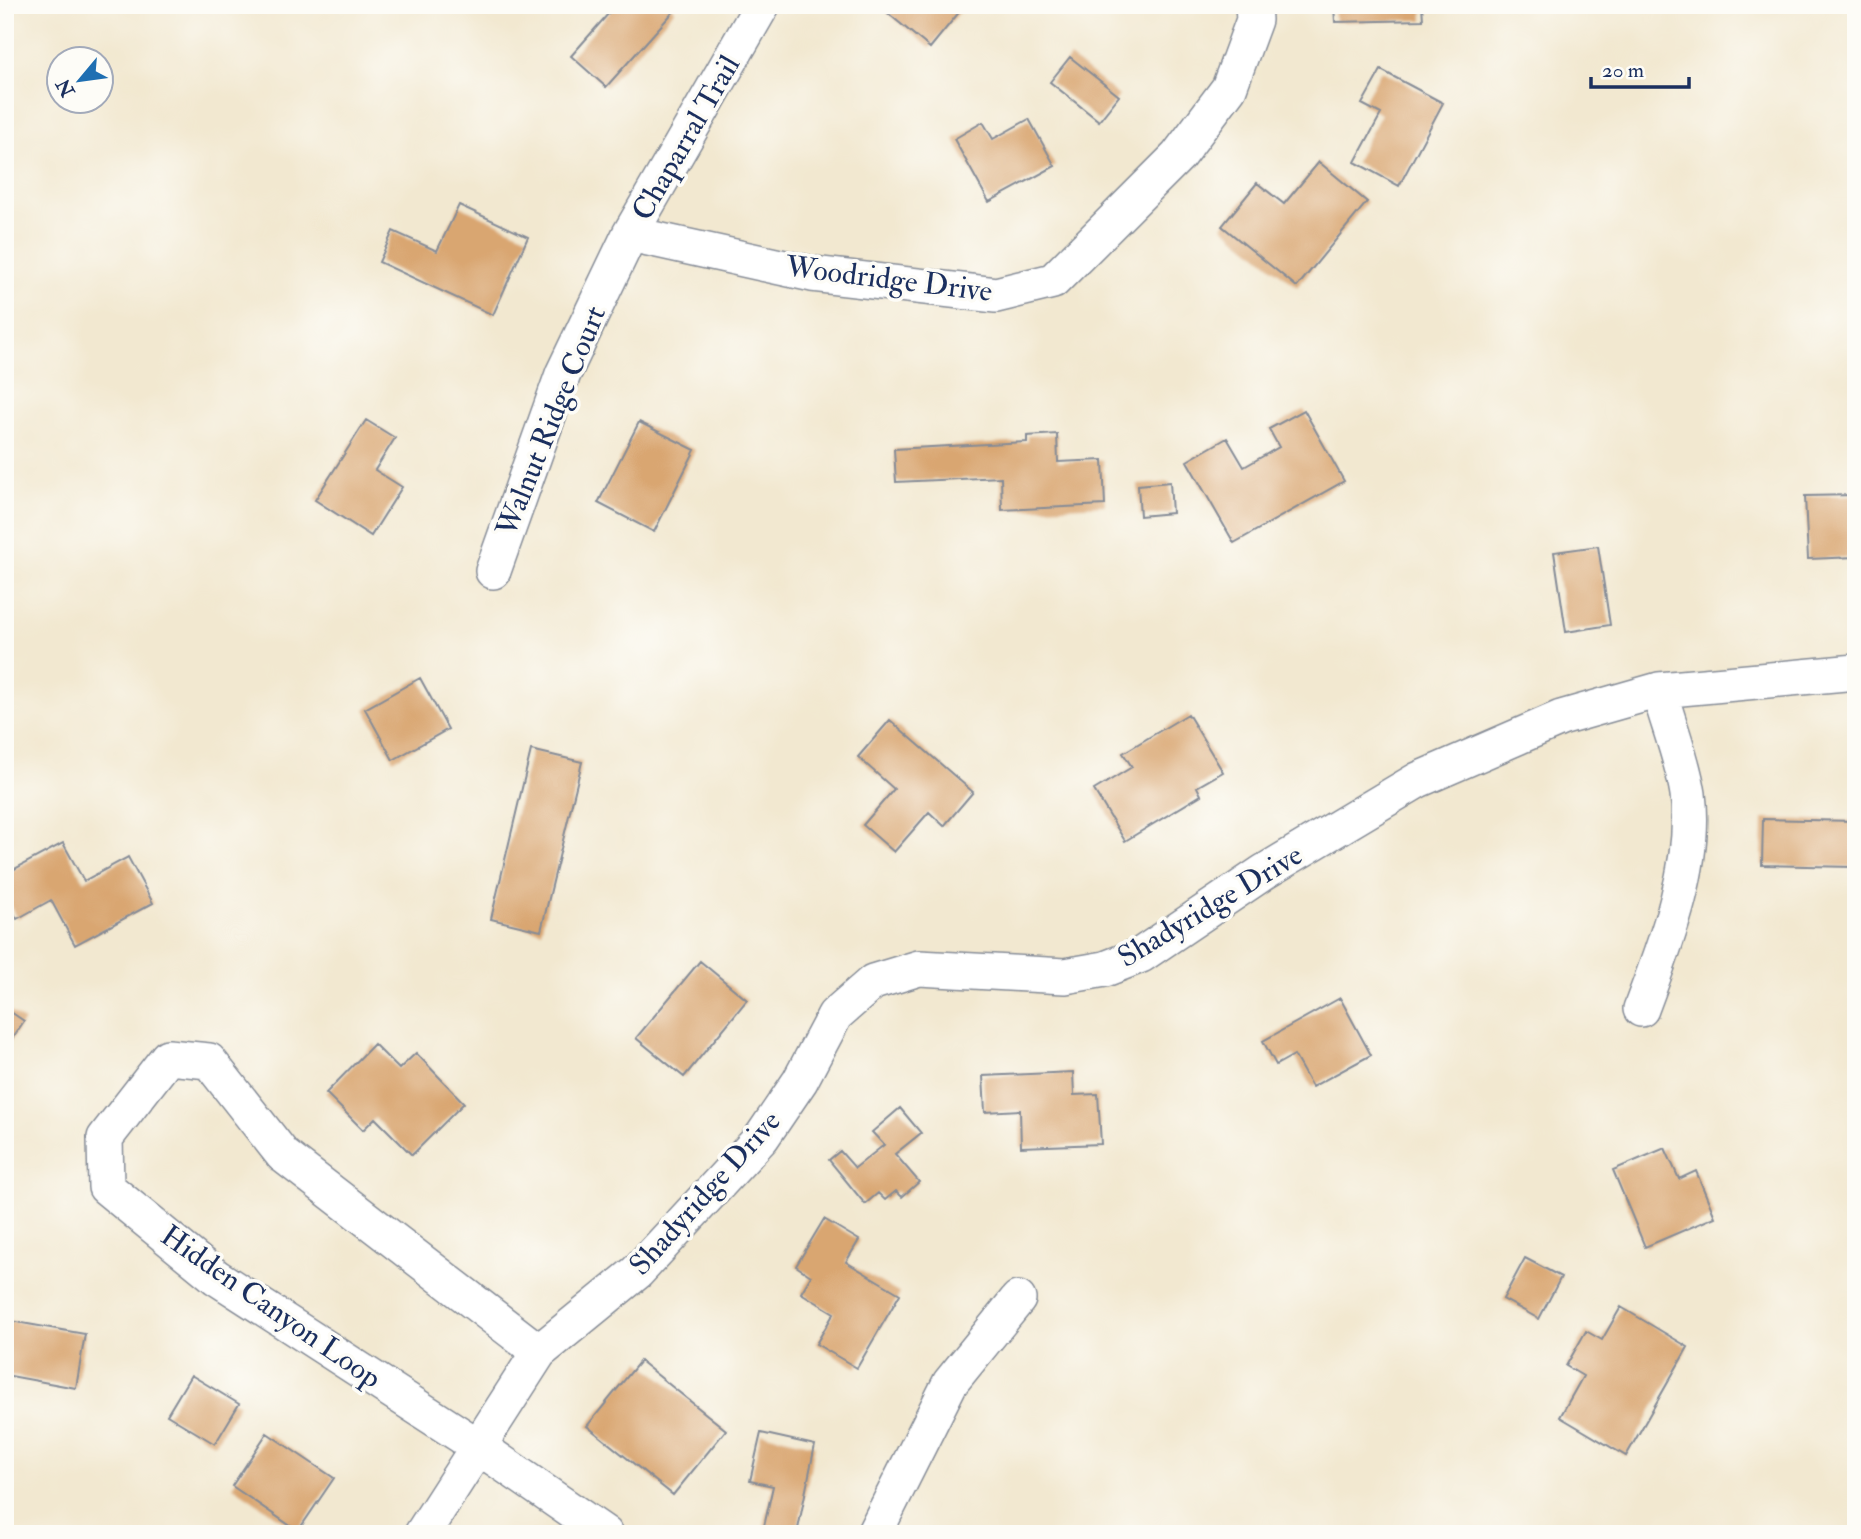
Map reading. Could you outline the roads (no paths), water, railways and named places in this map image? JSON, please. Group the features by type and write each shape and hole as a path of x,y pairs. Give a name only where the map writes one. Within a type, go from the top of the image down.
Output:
{"street":[{"name":"Chaparral Trail","path":"630,234 762,5"},
{"name":"Woodridge Drive","path":"630,234 812,274 996,295 1053,281 1178,156 1229,88 1254,20 1253,5"},
{"name":"Walnut Ridge Court","path":"493,571 563,374 630,234"},
{"name":"Shadyridge Drive","path":"422,1534 539,1352 637,1272 762,1137 800,1081 835,1015 873,982 919,968 1065,976 1105,969 1141,955 1264,872 1418,780 1561,718 1659,690 1856,672"},
{"path":"1641,1009 1664,946 1686,861 1688,794 1659,690"},
{"name":"Hidden Canyon Loop","path":"479,1447 216,1277 106,1187 105,1138 168,1057 209,1061 283,1155 539,1352"},
{"path":"874,1534 950,1383 1018,1299"},
{"path":"479,1447 605,1534"}]}
